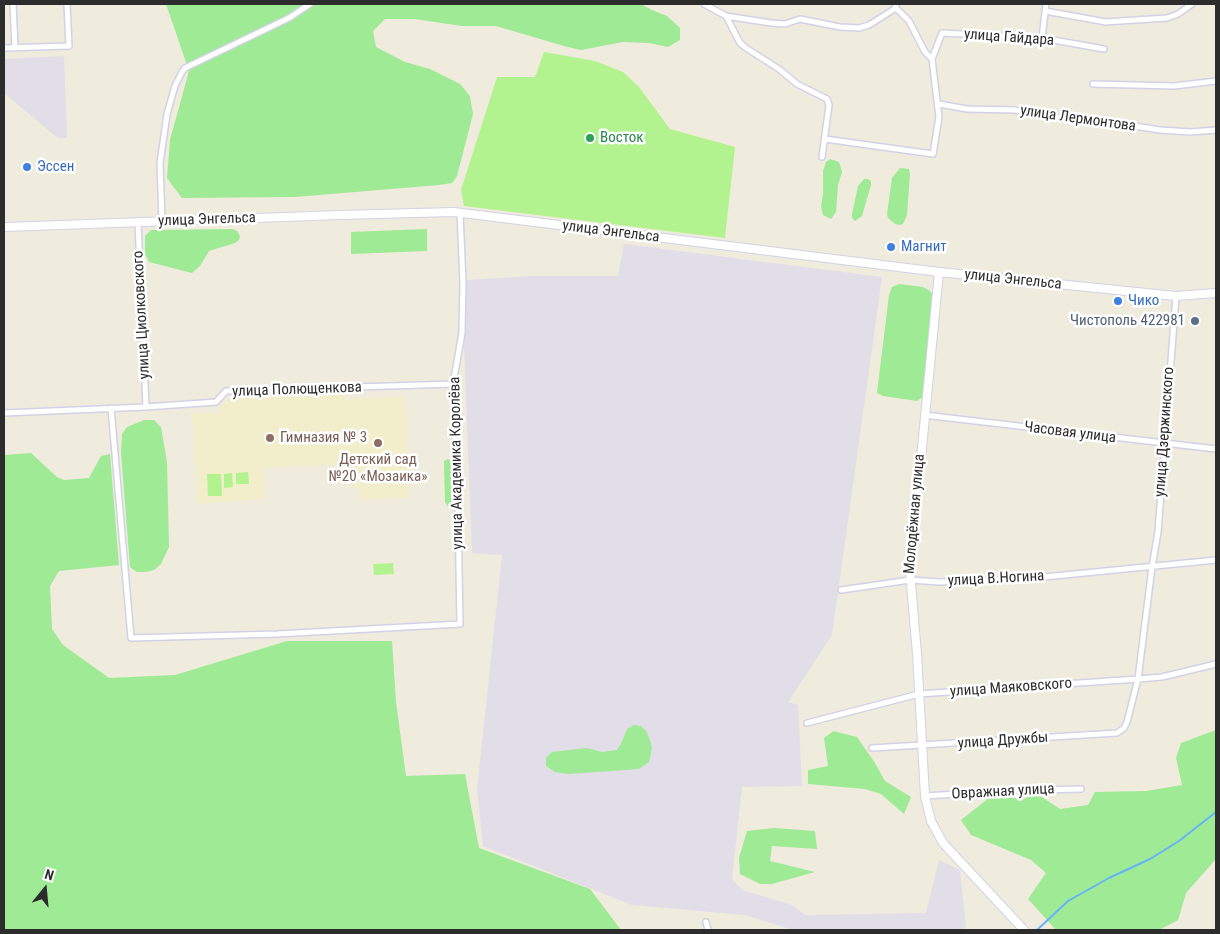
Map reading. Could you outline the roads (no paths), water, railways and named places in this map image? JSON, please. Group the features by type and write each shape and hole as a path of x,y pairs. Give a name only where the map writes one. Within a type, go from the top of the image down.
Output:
{"main road":[{"name":"улица Энгельса","path":"4,227 340,215 460,213 939,272 1176,296 1216,293"},
{"name":"Молодёжная улица","path":"939,272 910,580 925,796 931,821 944,843 1024,930"}],"street":[{"path":"13,4 15,48"},
{"path":"4,48 69,46 67,4"},
{"path":"162,222 160,163 167,114 175,86 182,72 185,68 289,18 310,4"},
{"path":"704,4 726,16 740,43 746,48 779,69 797,84 828,99 829,105 822,157"},
{"path":"1042,38 1046,4"},
{"name":"улица Гайдара","path":"1045,11 1106,22 1167,18 1178,14 1192,4"},
{"name":"улица Гайдара","path":"726,16 785,24 800,19 849,28 869,25 896,6 909,21 925,52 932,59"},
{"name":"улица Гайдара","path":"825,139 933,154 939,117 939,104 932,59 942,33 1042,38 1104,49"},
{"path":"1093,84 1174,86 1216,81"},
{"name":"улица Лермонтова","path":"939,104 967,109 1015,110 1076,121 1102,121 1160,130 1190,132 1216,130"},
{"name":"улица Академика Королёва","path":"111,408 130,638 277,634 460,624 453,384 462,333 463,283 460,213"},
{"name":"улица Циолковского","path":"138,223 146,407"},
{"name":"улица Дзержинского","path":"1127,722 1138,679 1158,532 1176,296"},
{"name":"улица Полющенкова","path":"4,413 216,402 226,391 453,384"},
{"name":"Часовая улица","path":"924,416 1216,449"},
{"name":"улица В.Ногина","path":"841,590 910,580 940,582 1027,578 1216,560"},
{"name":"улица Маяковского","path":"807,723 919,694 1162,677 1216,664"},
{"name":"улица Дружбы","path":"872,748 1117,734 1124,728 1127,722"},
{"name":"Овражная улица","path":"925,796 1003,790 1082,789"},
{"path":"706,922 708,930"}],"waterway":[{"path":"1037,930 1068,901 1109,878 1150,859 1179,841 1216,812"}],"place":[{"name":"Восток","path":"590,138"},
{"name":"Эссен","path":"27,167"},
{"name":"Магнит","path":"891,247"},
{"name":"Чико","path":"1118,301"},
{"name":"Чистополь 422981","path":"1195,321"},
{"name":"Гимназия № 3","path":"270,438"},
{"name":"Детский сад №20 «Мозаика»","path":"378,443"}]}
